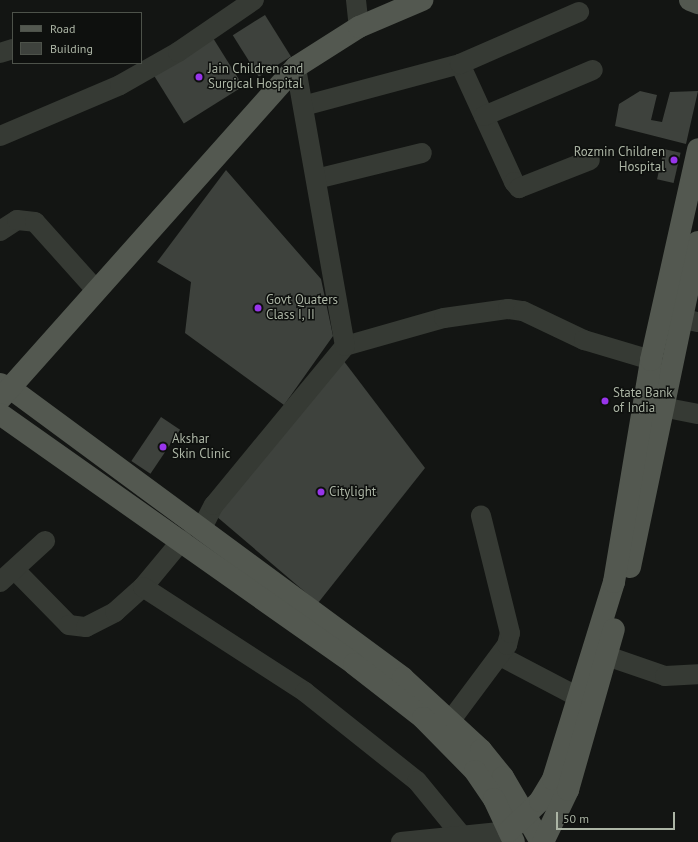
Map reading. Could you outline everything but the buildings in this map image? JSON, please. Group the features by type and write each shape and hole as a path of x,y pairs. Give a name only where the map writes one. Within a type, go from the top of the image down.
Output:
{"main road":[{"path":"422,0 359,27 296,67 97,291 3,391 201,530 403,678 452,720 503,777 542,842"},
{"path":"690,0 698,3"},
{"path":"0,414 182,540 423,718 475,771 511,836 550,784 614,582 651,360 698,149"},
{"path":"542,842 568,790 607,656 640,531 662,407 689,320 698,243"}],"street":[{"path":"0,136 120,85 178,52 254,0"},
{"path":"356,0 359,27"},
{"path":"303,106 460,64 579,12"},
{"path":"0,53 12,49"},
{"path":"460,64 520,188 590,160"},
{"path":"296,67 345,346"},
{"path":"484,116 593,70"},
{"path":"316,180 422,153"},
{"path":"0,231 17,220 35,222 97,291"},
{"path":"201,530 214,505 345,346 444,318 508,309 522,311 584,340 651,360"},
{"path":"662,407 698,414"},
{"path":"452,720 500,656 510,633 481,516"},
{"path":"15,570 69,625 86,627 115,612 143,587 182,540"},
{"path":"0,582 15,570 45,541"},
{"path":"143,587 311,697 417,781 462,836"},
{"path":"500,656 578,697"},
{"path":"607,656 665,676 698,674"},
{"path":"401,842 462,836 511,836"}],"place":[{"name":"Jain Children and Surgical Hospital","path":"199,77"},
{"name":"Rozmin Children Hospital","path":"674,160"},
{"name":"Govt Quaters Class I, II","path":"258,308"},
{"name":"State Bank of India","path":"605,401"},
{"name":"Akshar Skin Clinic","path":"163,447"},
{"name":"Citylight","path":"321,492"}]}
